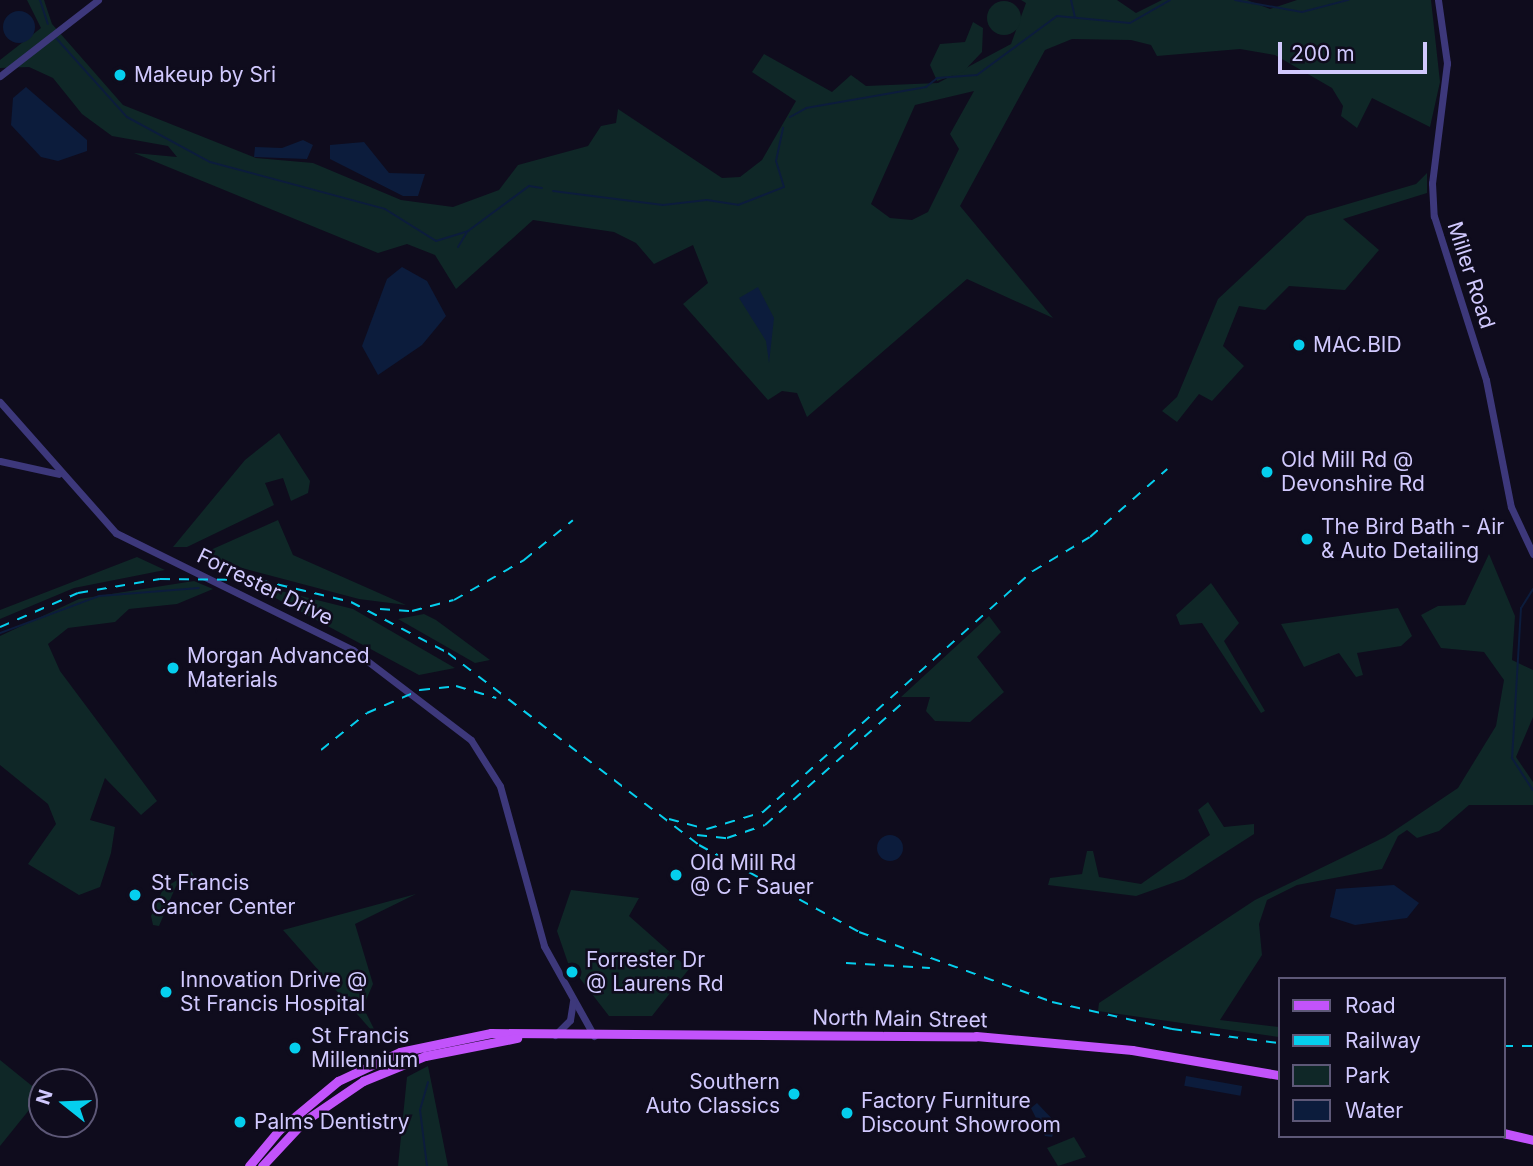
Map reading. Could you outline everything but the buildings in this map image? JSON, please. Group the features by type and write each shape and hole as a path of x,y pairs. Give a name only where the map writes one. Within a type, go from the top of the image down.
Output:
{"main road":[{"path":"249,1166 312,1100 373,1062 476,1034 518,1038"},
{"name":"North Main Street","path":"518,1038 595,1036 1024,1039 1278,1075"},
{"path":"262,1166 303,1122 363,1081 425,1056 518,1038"},
{"path":"1505,1133 1533,1140"}],"street":[{"path":"0,76 98,0"},
{"name":"Miller Road","path":"1438,0 1447,63 1432,183 1434,216 1486,380 1511,507 1533,554"},
{"name":"Forrester Drive","path":"0,402 60,474 120,536 353,650 471,740 500,786 538,932 595,1036"},
{"path":"0,459 60,474"},
{"path":"554,1036 570,1020 573,1000"}],"green space":[{"path":"27,0 44,0 52,24 123,105 256,158 313,163 401,200 453,207 499,190 518,165 588,146 601,126 616,123 618,109 722,178 740,177 762,160 796,101 752,72 764,54 832,92 851,75 866,86 938,83 1011,44 1026,3 1021,0 1117,0 1136,13 1162,0 1247,0 1270,9 1297,0 1431,0 1440,82 1430,127 1372,98 1357,128 1341,116 1343,106 1332,88 1275,55 1240,49 1157,56 1151,45 1131,40 1072,39 1045,50 960,206 1053,318 967,279 807,417 797,393 782,391 768,400 683,304 708,283 693,245 654,264 636,243 614,232 533,220 456,289 435,255 407,244 378,253 134,153 177,157 168,146 112,136 82,114 53,78 29,67 0,68 0,60 41,28","holes":["974,91 950,134 959,149 928,212 912,220 890,218 871,204 915,105"]},
{"path":"1004,1 1016,6 1021,18 1016,30 1004,35 992,30 987,18 992,6"},
{"path":"973,22 983,28 982,52 963,72 937,81 930,65 940,44 965,42"},
{"path":"1427,173 1427,193 1343,219 1379,250 1345,290 1289,286 1265,310 1239,306 1223,346 1244,366 1212,401 1199,394 1177,422 1162,411 1177,397 1218,299 1307,216 1416,184"},
{"path":"279,433 310,481 308,493 291,501 283,478 265,483 274,505 187,547 173,547 245,460"},
{"path":"278,520 293,555 406,605 359,599 197,556"},
{"path":"1489,554 1515,616 1512,660 1533,670 1533,717 1516,757 1533,782 1533,805 1469,805 1439,831 1417,838 1407,830 1398,836 1382,869 1297,885 1267,900 1259,924 1262,955 1220,1020 1278,1027 1278,1037 1098,1011 1099,1003 1255,900 1385,837 1458,788 1496,726 1504,680 1484,652 1441,648 1421,615 1438,606 1465,605"},
{"path":"137,557 165,570 74,588 0,619 0,610"},
{"path":"194,581 213,589 177,604 129,609 115,622 68,628 48,644 60,671 157,801 141,815 105,778 90,820 115,827 111,853 100,887 79,895 28,864 56,824 48,804 0,765 0,636 79,599"},
{"path":"1211,583 1239,623 1224,641 1265,711 1261,713 1202,623 1180,625 1176,615"},
{"path":"269,588 353,609 455,668 419,675 266,593"},
{"path":"1398,608 1412,636 1401,646 1357,653 1363,675 1356,677 1339,653 1304,667 1281,624"},
{"path":"424,614 490,660 475,663 398,619"},
{"path":"989,616 1001,632 977,657 1004,692 970,722 935,721 926,711 930,697 901,697"},
{"path":"1208,802 1224,827 1254,824 1254,834 1184,879 1136,896 1048,885 1050,878 1082,874 1087,851 1093,851 1099,877 1141,884 1210,835 1198,810"},
{"path":"191,871 200,887 187,881 176,886 159,926 153,925 151,916 163,889"},
{"path":"571,890 639,898 629,916 689,969 652,1016 609,1016 568,963 557,931"},
{"path":"416,894 355,924 373,984 363,1007 379,1039 283,930"},
{"path":"0,1060 28,1083 28,1111 0,1146"},
{"path":"428,1066 448,1166 398,1166 407,1077"},
{"path":"1074,1137 1086,1157 1058,1166 1047,1148"}],"water":[{"path":"19,11 30,16 35,27 30,38 19,43 8,38 3,27 8,16"},
{"path":"26,87 87,140 87,151 58,161 41,157 11,125 13,98"},
{"path":"303,140 313,145 307,159 254,157 255,147 282,148"},
{"path":"364,142 389,173 425,174 418,196 403,196 330,159 330,145"},
{"path":"402,267 427,281 446,316 422,345 378,375 362,346 387,279"},
{"path":"758,287 774,318 769,363 766,341 739,298"},
{"path":"890,835 899,839 903,848 899,857 890,861 881,857 877,848 881,839"},
{"path":"1394,885 1419,903 1407,918 1355,925 1330,917 1336,889"},
{"path":"1186,1076 1242,1086 1240,1096 1184,1086"},
{"path":"1037,1103 1057,1124 1052,1137 1045,1136 1031,1108"}],"waterway":[{"path":"40,0 48,24"},
{"path":"1071,0 1075,17"},
{"path":"790,117 806,108 926,87 937,78 977,75 1057,16 1130,23 1170,0"},
{"path":"1235,0 1302,12 1348,0"},
{"path":"56,38 127,117 210,162 385,209 436,241 468,231 529,186 542,188"},
{"path":"553,191 663,205 707,200 738,205 784,187 776,161 783,128"},
{"path":"458,247 467,232"},
{"path":"0,633 99,596 199,588"},
{"path":"1533,589 1521,608 1512,758 1533,790"},
{"path":"427,1166 420,1110 428,1082"}],"railway":[{"path":"669,819 707,829 763,812 1033,571 1090,537 1167,469"},
{"path":"380,609 412,611 454,600 524,560 573,520"},
{"path":"0,627 78,593 160,579 259,580 351,602 448,653 699,845 859,932 1052,1002 1172,1029 1278,1043"},
{"path":"321,750 367,713 420,690 456,686 496,698"},
{"path":"697,835 727,838 765,825 906,700"},
{"path":"846,963 930,968"},
{"path":"1505,1046 1533,1046"}],"place":[{"name":"Makeup by Sri","path":"120,75"},
{"name":"MAC.BID","path":"1299,345"},
{"name":"Old Mill Rd @ Devonshire Rd","path":"1267,472"},
{"name":"The Bird Bath - Air & Auto Detailing","path":"1307,539"},
{"name":"Morgan Advanced Materials","path":"173,668"},
{"name":"Old Mill Rd @ C F Sauer","path":"676,875"},
{"name":"St Francis Cancer Center","path":"135,895"},
{"name":"Forrester Dr @ Laurens Rd","path":"572,972"},
{"name":"Innovation Drive @ St Francis Hospital","path":"166,992"},
{"name":"St Francis Millennium","path":"295,1048"},
{"name":"Southern Auto Classics","path":"794,1094"},
{"name":"Factory Furniture Discount Showroom","path":"847,1113"},
{"name":"Palms Dentistry","path":"240,1122"}]}
